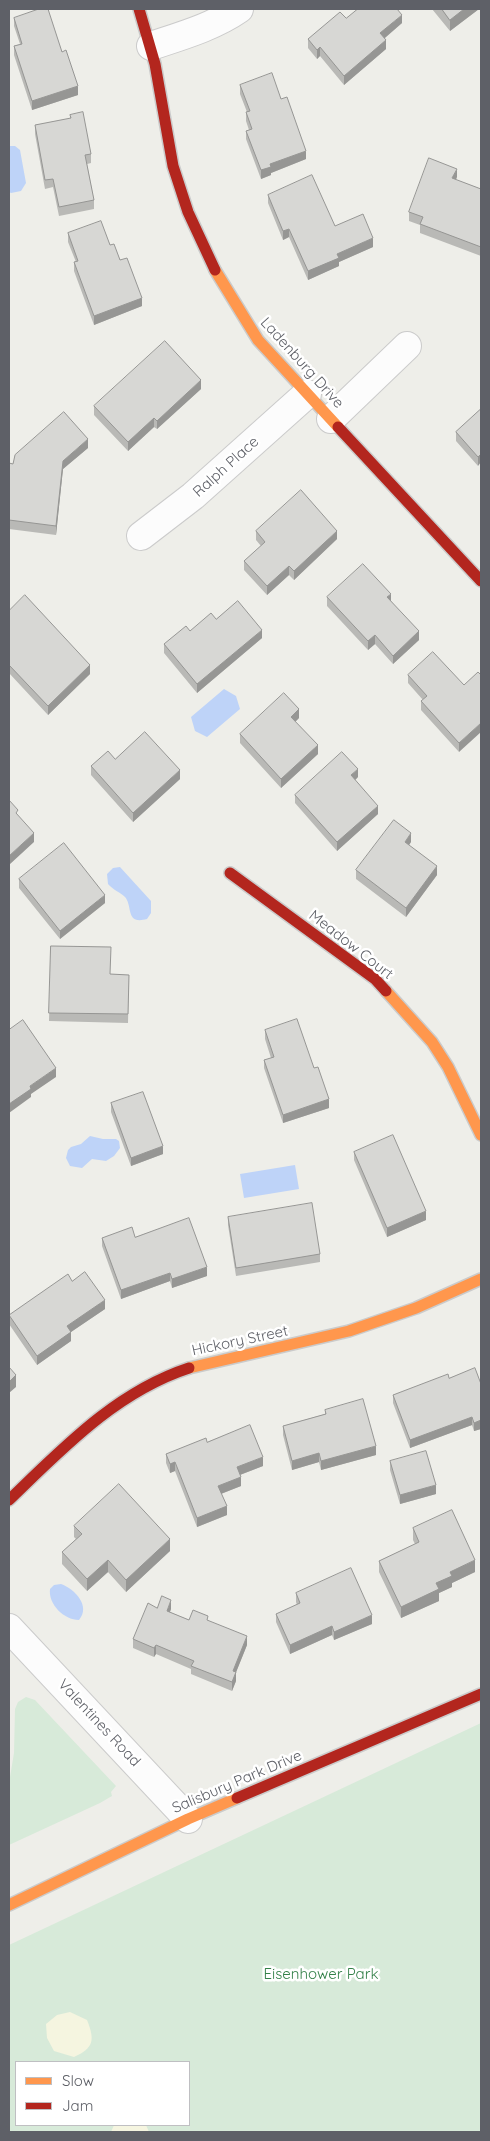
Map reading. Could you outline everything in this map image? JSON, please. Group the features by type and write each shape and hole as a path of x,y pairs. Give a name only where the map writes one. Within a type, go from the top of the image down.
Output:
{"street":[{"name":"Ladenburg Drive","path":"139,9 151,46 173,163 185,203 207,258 233,304 258,340 481,581"},
{"path":"151,46 204,27 227,17 239,9"},
{"path":"331,419 407,346"},
{"name":"Ralph Place","path":"141,536 193,496 307,394"},
{"name":"Meadow Court","path":"230,873 375,979 432,1042 448,1067 481,1135"},
{"name":"Hickory Street","path":"9,1500 85,1429 139,1390 161,1378 221,1358 301,1343 361,1328 420,1307 481,1280"},
{"name":"Valentines Road","path":"9,1628 188,1819"},
{"name":"Salisbury Park Drive","path":"9,1906 188,1819 481,1694"}],"green space":[{"path":"26,1697 35,1700 116,1786 111,1792 112,1796 100,1803 9,1845 9,1783 14,1753 15,1709 18,1702"},
{"name":"Eisenhower Park","path":"481,1723 481,2132 9,2132 9,1945"}],"sand":[{"path":"70,2012 87,2020 92,2038 89,2047 74,2057 54,2051 47,2038 46,2024 57,2015"},
{"path":"114,2126 146,2126 149,2132 111,2132"}],"water":[{"path":"9,146 15,146 20,150 26,183 21,191 11,193 9,192"},
{"path":"224,689 236,696 240,709 207,737 195,731 191,717"},
{"path":"120,867 151,901 151,913 147,919 140,920 132,917 125,897 108,884 107,874 113,868"},
{"path":"90,1136 116,1139 119,1141 120,1148 114,1156 106,1161 92,1159 82,1168 70,1166 66,1158 68,1150 81,1144"},
{"path":"295,1165 299,1189 244,1198 240,1174"},
{"path":"61,1584 66,1586 80,1599 83,1609 79,1620 63,1614 54,1605 50,1589 54,1585"}],"building":[{"path":"39,9 48,9 62,52 66,50 78,86 32,101 14,46 22,44 14,18"},
{"path":"358,9 397,9 402,15 380,33 386,40 344,76 320,47 317,50 308,39 340,12 346,18"},
{"path":"442,9 464,9 450,20"},
{"path":"272,73 281,99 287,97 306,151 270,164 271,167 261,170 246,131 252,129 246,112 250,111 240,85"},
{"path":"83,112 91,154 85,155 94,200 59,207 53,179 45,180 35,125 71,118 70,115"},
{"path":"429,158 457,169 452,178 481,189 481,247 420,224 423,217 409,212"},
{"path":"312,175 335,226 363,214 373,238 337,254 339,258 308,271 289,229 283,231 268,195"},
{"path":"101,221 110,245 114,244 120,260 127,258 142,298 94,316 74,262 78,261 68,233"},
{"path":"165,341 201,380 157,421 154,418 128,442 94,406"},
{"path":"481,409 481,454 478,457 456,432"},
{"path":"64,412 88,439 63,461 56,526 9,520 9,463 13,464 15,455"},
{"path":"301,490 337,531 294,571 289,566 267,586 244,561 265,542 256,531"},
{"path":"363,564 391,594 387,597 419,631 393,656 375,635 368,641 327,597"},
{"path":"25,595 90,665 48,706 9,665 9,611"},
{"path":"238,601 262,630 197,684 164,644 186,626 190,631 211,613 216,619"},
{"path":"433,652 464,685 478,672 481,675 481,723 459,743 421,701 427,696 408,675"},
{"path":"284,693 299,709 291,717 318,745 281,779 240,734"},
{"path":"145,732 180,770 133,813 91,766 108,751 115,759"},
{"path":"342,752 358,769 351,775 378,806 337,842 295,795"},
{"path":"9,800 18,810 16,813 34,833 9,856"},
{"path":"394,820 411,833 405,842 437,866 406,908 356,870"},
{"path":"64,843 105,895 60,931 19,879"},
{"path":"51,946 111,947 110,974 129,975 128,1014 49,1013"},
{"path":"297,1019 314,1068 318,1067 329,1099 283,1115 264,1060 274,1057 265,1030"},
{"path":"23,1020 56,1068 30,1086 31,1089 9,1104 9,1030"},
{"path":"143,1092 163,1146 131,1158 111,1103"},
{"path":"393,1135 426,1211 387,1228 354,1152"},
{"path":"312,1203 320,1254 236,1268 228,1217"},
{"path":"189,1218 207,1267 172,1279 170,1273 121,1290 102,1238 132,1227 135,1237"},
{"path":"85,1272 105,1300 67,1326 71,1332 37,1356 9,1315 68,1274 72,1281"},
{"path":"9,1367 16,1375 9,1382"},
{"path":"475,1368 481,1384 481,1420 474,1423 472,1417 410,1440 393,1395 448,1374 449,1378"},
{"path":"363,1399 376,1446 321,1461 319,1453 292,1461 283,1426 326,1414 325,1410"},
{"path":"250,1425 263,1457 237,1467 241,1477 218,1486 227,1506 197,1518 175,1462 170,1464 166,1454 206,1438 207,1442"},
{"path":"426,1451 436,1485 400,1495 390,1461"},
{"path":"119,1484 170,1539 126,1580 108,1560 87,1579 62,1552 82,1534 74,1526"},
{"path":"452,1510 475,1560 450,1572 452,1576 436,1583 439,1589 401,1607 379,1561 419,1542 413,1528"},
{"path":"351,1568 372,1615 334,1632 332,1626 290,1645 276,1614 300,1603 296,1593"},
{"path":"162,1596 171,1600 167,1611 189,1620 193,1610 208,1616 207,1620 247,1636 233,1671 236,1672 232,1682 191,1666 194,1661 156,1645 154,1648 133,1639 148,1603 157,1608"}],"traffic: slow":[{"path":"215,270 258,340 338,427"},
{"path":"386,991 432,1042 448,1067 481,1135"},
{"path":"189,1368 349,1331 416,1308 481,1279"},
{"path":"9,1905 188,1819 237,1798"}],"traffic: jam":[{"path":"139,9 155,64 173,166 188,212 215,270"},
{"path":"338,427 481,581"},
{"path":"230,873 375,979 386,991"},
{"path":"9,1500 70,1442 114,1407 138,1391 163,1378 189,1368"},
{"path":"237,1798 481,1694"}]}
